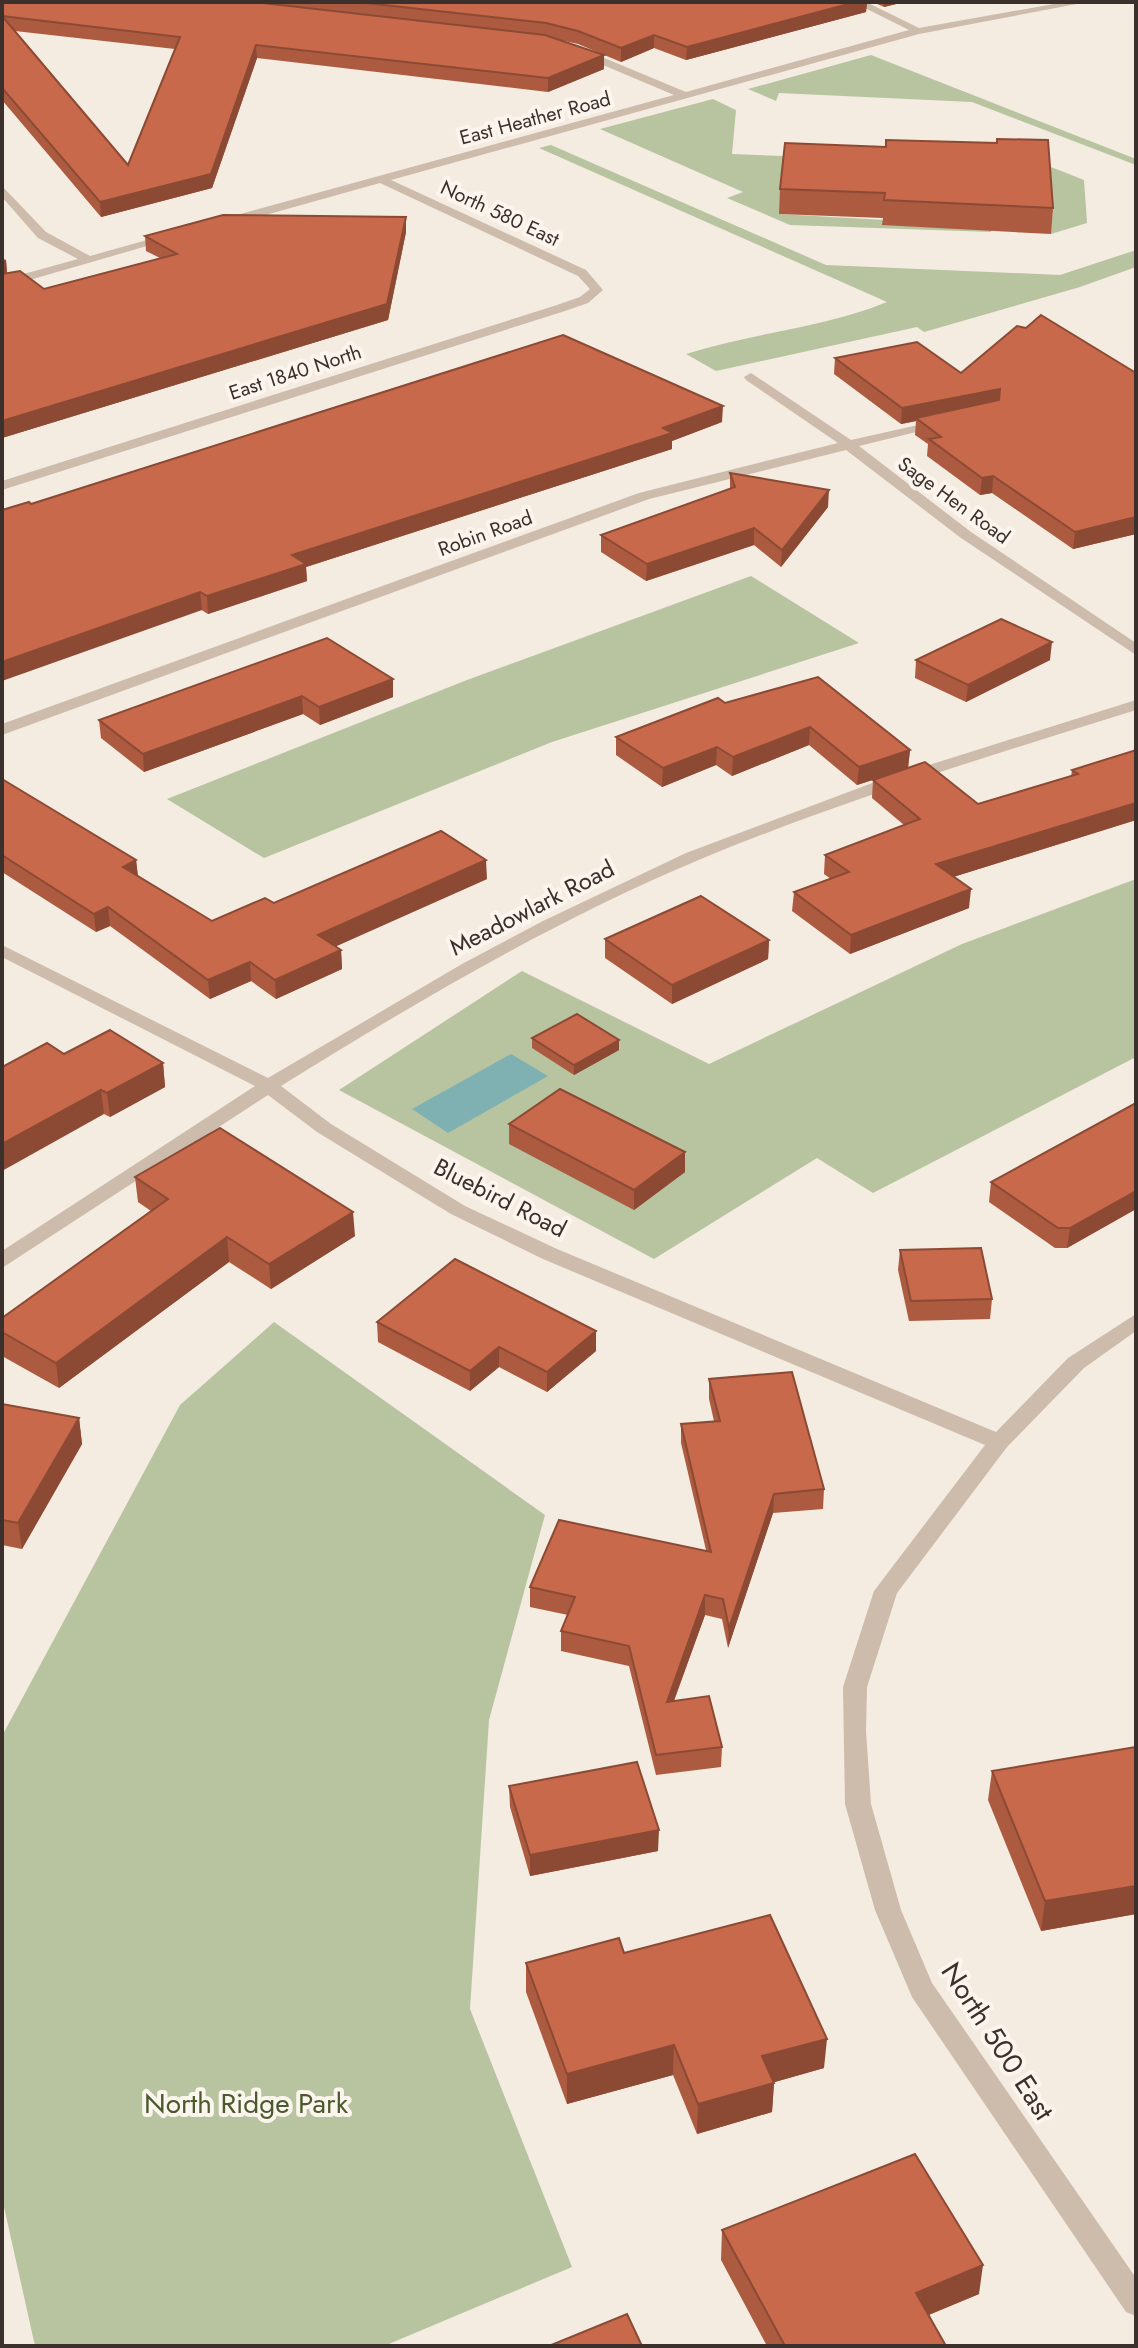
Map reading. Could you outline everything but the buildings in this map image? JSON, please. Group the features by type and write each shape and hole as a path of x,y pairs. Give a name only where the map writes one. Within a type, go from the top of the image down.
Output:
{"street":[{"path":"858,2 918,31"},
{"name":"East Heather Road","path":"207,227 918,31 1082,2"},
{"path":"573,49 684,95"},
{"name":"North 580 East","path":"380,179 582,273 597,290"},
{"path":"2,190 42,235 88,260"},
{"path":"2,284 178,235"},
{"name":"East 1840 North","path":"2,486 584,300 597,290"},
{"name":"Sage Hen Road","path":"751,377 846,443 966,535 1136,650"},
{"name":"Robin Road","path":"2,730 644,496 846,443 962,417"},
{"name":"Meadowlark Road","path":"2,1261 269,1086 491,954 634,883 755,832 906,778 1136,705"},
{"name":"Bluebird Road","path":"2,950 269,1086 324,1128 458,1210 564,1260 999,1442"},
{"name":"North 500 East","path":"1136,1321 1076,1363 999,1442 886,1591 855,1687 858,1804 888,1910 921,1989 1136,2303"}],"green space":[{"path":"871,55 1136,159 1136,165 972,102 779,93 776,101 748,89"},
{"path":"713,99 736,110 732,154 910,161 779,214 991,226 991,232 790,225 727,198 743,192 600,129"},
{"path":"551,145 826,265 1060,275 1136,250 1136,267 1080,287 924,332 917,327 716,371 686,354 838,318 887,302 539,148"},
{"path":"1046,165 1084,180 1087,223 1051,234"},
{"path":"751,576 859,643 552,742 264,858 167,799 467,680"},
{"path":"1136,879 1136,1057 873,1193 817,1158 654,1259 339,1090 522,971 709,1064 962,944"},
{"name":"North Ridge Park","path":"274,1322 545,1515 489,1720 470,2009 572,2267 384,2346 35,2346 2,2198 2,1736 180,1405"}],"water":[{"path":"511,1054 548,1076 448,1133 412,1109"}]}
